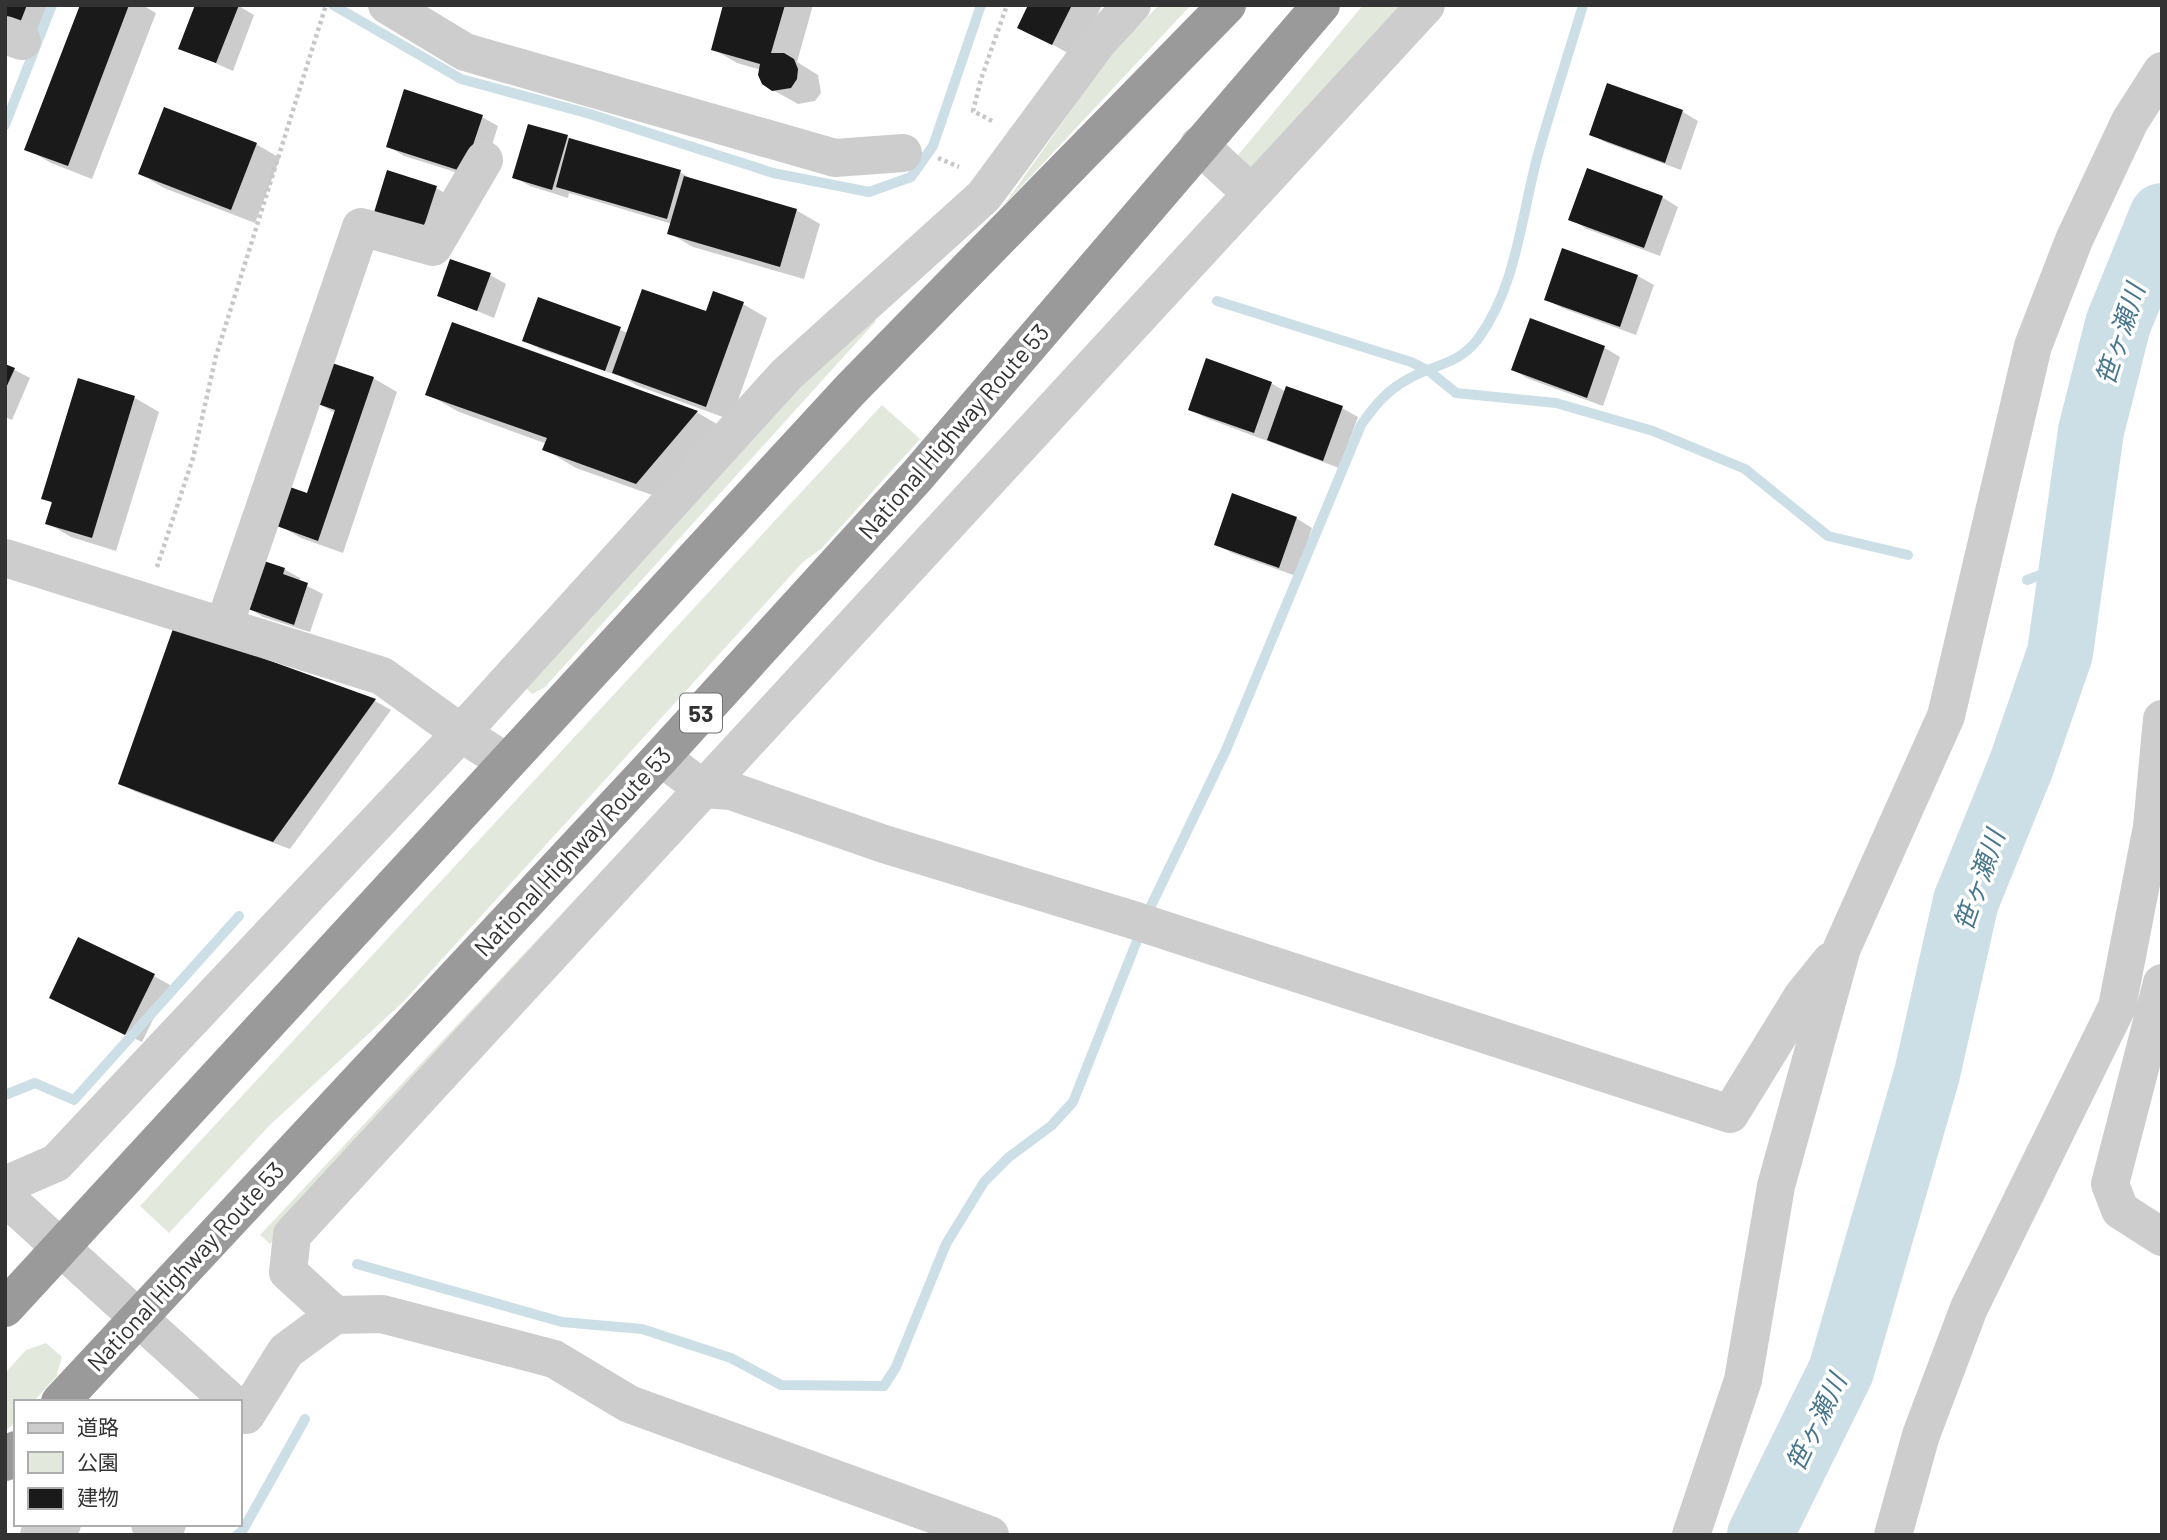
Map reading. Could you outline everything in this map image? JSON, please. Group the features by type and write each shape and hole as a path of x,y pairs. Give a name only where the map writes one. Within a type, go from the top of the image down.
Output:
{"highway":[{"path":"5,1308 850,390 1227,5"},
{"name":"National Highway Route 53","path":"62,1400 661,757 917,476 1321,5"}],"street":[{"path":"387,5 465,52 835,158 903,153"},
{"path":"5,1185 57,1163 461,733 787,374 984,196 1097,43 1132,5"},
{"path":"335,1315 288,1272 292,1235 1250,192 1426,5"},
{"path":"1691,1535 1743,1380 1776,1186 1842,948 1946,716 2033,346 2074,240 2130,121 2162,71"},
{"path":"1199,145 1250,192"},
{"path":"224,626 361,227 433,247 484,160"},
{"path":"5,558 382,676 506,762"},
{"path":"1893,1535 1921,1435 1969,1308 2118,1007 2157,835 2162,719"},
{"path":"661,757 703,789 731,791 884,844 1143,924 1730,1114 1802,997 1842,948"},
{"path":"2162,983 2110,1184 2120,1210 2162,1237"},
{"path":"5,1197 63,1246 223,1400"},
{"path":"242,1412 286,1351 335,1315 382,1314 554,1360 629,1404 990,1535"},
{"path":"39,1535 58,1526"}],"path":[{"path":"146,602 192,458 216,356 326,5"},
{"path":"994,122 973,111 981,79 1007,5"}],"green space":[{"path":"1159,5 1191,5 1004,205 1111,54"},
{"path":"1363,5 1407,5 1254,170 1233,161"},
{"path":"864,313 876,321 545,687 532,694 523,685"},
{"path":"882,405 920,439 821,549 803,562 404,1001 270,1125 169,1233 140,1206"},
{"path":"673,795 673,809 270,1244 260,1235"},
{"path":"46,1343 62,1357 56,1377 35,1400 14,1400 14,1423 5,1432 5,1373 26,1350"}],"building":[{"path":"5,5 27,5 16,33 5,29"},
{"path":"80,5 129,5 68,166 24,150"},
{"path":"195,5 239,5 216,63 178,49"},
{"path":"723,5 785,5 771,53 784,53 794,59 798,69 797,79 791,88 772,91 762,84 758,75 760,64 711,50"},
{"path":"1028,5 1072,5 1052,45 1017,28"},
{"path":"1607,83 1683,110 1665,163 1589,135"},
{"path":"404,89 483,115 464,172 386,147"},
{"path":"164,107 257,143 231,210 138,174"},
{"path":"528,124 568,135 552,190 512,178"},
{"path":"569,138 681,170 667,219 556,187"},
{"path":"1587,168 1663,196 1644,248 1568,220"},
{"path":"387,170 437,186 421,235 372,219"},
{"path":"684,176 797,209 780,267 667,234"},
{"path":"1562,248 1638,275 1620,327 1544,300"},
{"path":"450,259 491,273 477,311 437,296"},
{"path":"642,289 706,311 713,291 744,302 706,407 612,373"},
{"path":"538,297 621,327 605,371 522,341"},
{"path":"1530,318 1605,346 1587,398 1511,370"},
{"path":"452,322 698,411 636,484 542,450 547,438 425,395"},
{"path":"1206,358 1272,382 1254,433 1188,410"},
{"path":"329,362 374,377 318,541 274,525 287,486 307,493 335,410 315,403"},
{"path":"5,364 15,368 5,390"},
{"path":"78,378 135,396 92,538 45,524 52,502 41,499"},
{"path":"1286,386 1343,406 1323,461 1267,440"},
{"path":"1232,493 1297,517 1279,568 1214,545"},
{"path":"261,560 285,568 283,574 308,583 294,625 245,608"},
{"path":"174,626 376,699 273,842 118,784"},
{"path":"78,937 155,974 125,1035 49,998"}],"waterway":[{"path":"5,125 52,5"},
{"path":"333,5 461,79 590,114 773,173 869,192 911,177 933,146 981,5"},
{"path":"357,1264 562,1322 642,1329 731,1358 781,1385 884,1386 896,1367 946,1244 984,1182 1009,1157 1051,1126 1073,1102 1150,908 1226,750 1361,425 1388,393 1402,383 1446,363 1470,348 1491,319 1516,252 1537,158 1583,5"},
{"name":"笹ヶ瀬川","path":"1760,1535 1841,1371 1927,1074 1966,901 2021,766 2060,653 2091,431 2118,324 2162,216"},
{"path":"1217,301 1411,362 1429,371 1456,393 1556,403 1653,431 1745,469 1828,536 1908,555"},
{"path":"2027,580 2074,562"},
{"path":"5,1095 35,1083 74,1100 239,916"},
{"path":"237,1535 243,1530 305,1419"}]}
